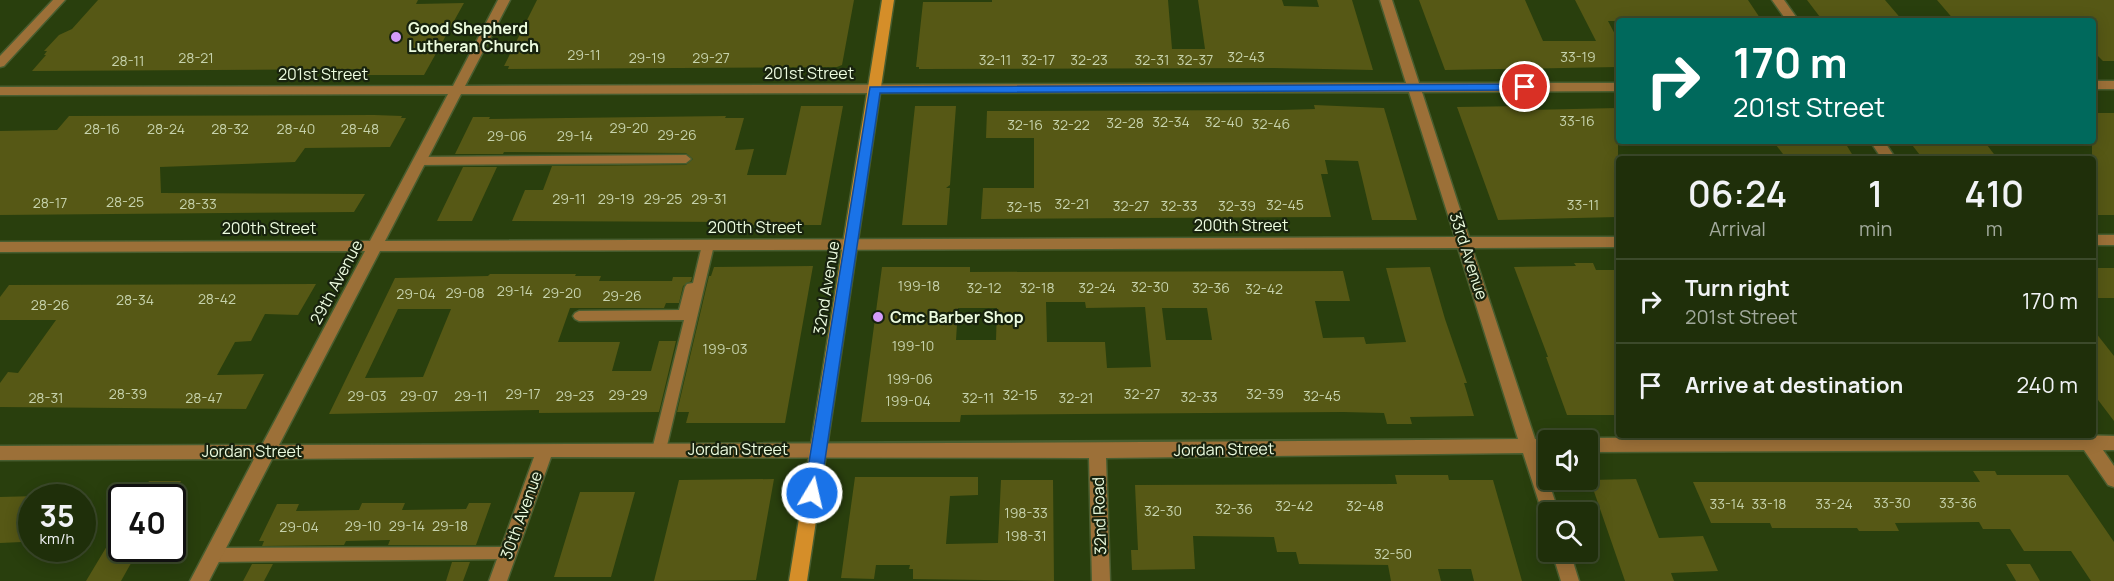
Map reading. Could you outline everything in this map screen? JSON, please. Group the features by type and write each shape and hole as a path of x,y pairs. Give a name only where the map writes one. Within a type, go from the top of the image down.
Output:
{"street":[{"path":"0,63 60,0"},
{"name":"29th Avenue","path":"199,581 504,0"},
{"name":"32nd Avenue","path":"798,581 888,0"},
{"name":"33rd Avenue","path":"1386,0 1547,502"},
{"path":"1778,0 1791,18"},
{"path":"2096,85 2114,85"},
{"name":"201st Street","path":"0,91 1616,87"},
{"path":"2096,240 2114,240"},
{"name":"200th Street","path":"0,248 1616,242"},
{"path":"1598,446 2085,439 2114,442"},
{"path":"2085,439 2114,480"},
{"name":"Jordan Street","path":"0,453 819,449 1097,451 1538,446"},
{"name":"30th Avenue","path":"498,581 545,450"},
{"name":"32nd Road","path":"1097,451 1101,581"},
{"path":"1564,562 1570,581"}],"lane":[{"path":"420,161 686,159"},
{"path":"579,316 684,315 704,245"},
{"path":"659,450 706,261 704,245"},
{"path":"213,555 507,553"}],"building":[{"path":"98,0 418,0 416,4 464,3 424,75 363,75 367,69 32,71 46,55 44,55 47,51 44,51 59,35 72,29"},
{"path":"537,0 854,0 842,65 837,67 508,69 509,66 504,66"},
{"path":"992,0 1168,0 1172,49 1205,49 1198,0 1282,0 1284,6 1319,7 1317,0 1352,0 1373,70 919,69 916,67 923,2 992,2"},
{"path":"1419,0 1525,0 1543,41 1596,41 1575,0 1748,0 1760,18 1616,18 1616,21 1608,21 1616,36 1616,67 1445,70"},
{"path":"1807,0 1885,0 1900,18 1821,18"},
{"path":"1937,0 2114,0 2114,61 2103,61 2096,54 2096,18 1952,18"},
{"path":"1314,105 1384,108 1417,220 1372,220 1358,161 1325,160 1328,174 1321,174 1331,217 981,219 983,188 1034,188 1034,138 986,138 987,111 1282,110 1315,109"},
{"path":"801,106 843,106 821,225 735,225 736,222 512,221 525,190 543,190 552,166 686,165 693,159 686,153 455,154 473,117 490,117 489,119 726,116 725,118 744,118 735,150 754,149 747,175 786,175"},
{"path":"915,106 956,106 950,185 946,188 950,188 947,225 902,225"},
{"path":"1527,106 1528,110 1616,108 1618,156 1616,156 1616,217 1498,220 1457,107"},
{"path":"2096,113 2114,113 2114,215 2096,215 2096,156 2092,156 2092,144 2096,144"},
{"path":"374,115 406,118 390,147 305,148 295,162 160,167 161,193 365,194 354,212 0,215 0,131 57,130 69,116"},
{"path":"1775,144 1846,144 1853,156 1784,156"},
{"path":"1911,144 1986,144 1995,156 1921,156"},
{"path":"463,167 497,167 472,221 437,221"},
{"path":"1574,263 1593,263 1596,270 1616,270 1616,415 1567,415 1514,267 1576,266"},
{"path":"813,266 785,423 686,423 689,412 677,412 709,276 714,267"},
{"path":"882,267 970,267 970,272 1343,271 1350,301 1315,301 1323,338 1364,337 1366,344 1406,342 1386,268 1430,267 1467,383 1464,383 1474,416 1410,417 1412,424 1387,424 1384,413 1343,412 961,415 960,422 861,422","holes":["1046,302 1085,302 1086,308 1145,307 1151,367 1107,368 1105,342 1047,342","958,308 997,308 996,340 956,340","1162,308 1207,308 1212,340 1166,340"]},
{"path":"2096,268 2114,268 2114,298 2096,298"},
{"path":"490,274 576,274 575,276 601,276 599,281 672,281 673,277 692,277 691,281 683,286 679,303 666,303 664,308 570,308 558,342 620,342 612,371 651,371 659,341 676,341 659,412 539,413 539,410 329,414 395,278 488,276","holes":["398,309 451,309 423,377 365,378"]},
{"path":"316,284 298,315 265,314 251,341 235,342 217,375 264,374 246,409 0,407 0,383 8,372 18,373 56,320 0,320 0,297 9,285"},
{"path":"2096,333 2114,356 2114,421 2096,397"},
{"path":"1973,471 1995,471 1997,475 2068,475 2114,542 2114,581 2091,581 2071,551 2024,551 2010,529 1983,529 1979,522 1895,523 1899,531 1859,531 1857,528 1772,528 1770,523 1711,523 1693,482 1980,482"},
{"path":"1395,475 1448,475 1449,480 1493,480 1522,581 1474,581 1471,569 1438,569 1441,581 1391,581 1388,565 1299,564 1296,552 1277,552 1274,537 1193,536 1195,569 1132,570 1131,550 1138,550 1135,485 1397,484"},
{"path":"855,477 978,477 978,495 950,496 946,544 998,543 1001,480 1053,480 1054,581 913,579 913,569 909,569 910,565 876,565 874,579 841,578"},
{"path":"774,479 756,580 654,581 679,480"},
{"path":"1636,479 1659,538 1703,536 1718,571 1671,573 1674,581 1625,581 1593,490 1598,490 1598,480"},
{"path":"149,481 181,481 179,484 147,484"},
{"path":"580,492 635,492 611,577 554,577"},
{"path":"0,497 18,497 18,542 0,543"},
{"path":"362,503 405,503 402,510 466,509 469,503 491,503 476,545 388,545 390,540 346,541 344,545 262,546 264,541 259,541 277,504 299,504 296,511 359,510"},
{"path":"108,544 108,562 132,562 121,581 86,581"},
{"path":"452,562 470,562 463,581 446,581"},
{"path":"252,564 273,564 264,581 243,581"},
{"path":"2006,564 2030,564 2040,581 2016,581"}],"place":[{"name":"Good Shepherd Lutheran Church","path":"396,37"},
{"name":"Cmc Barber Shop","path":"878,317"}],"route":[{"path":"812,493 874,89 1525,87"}]}
